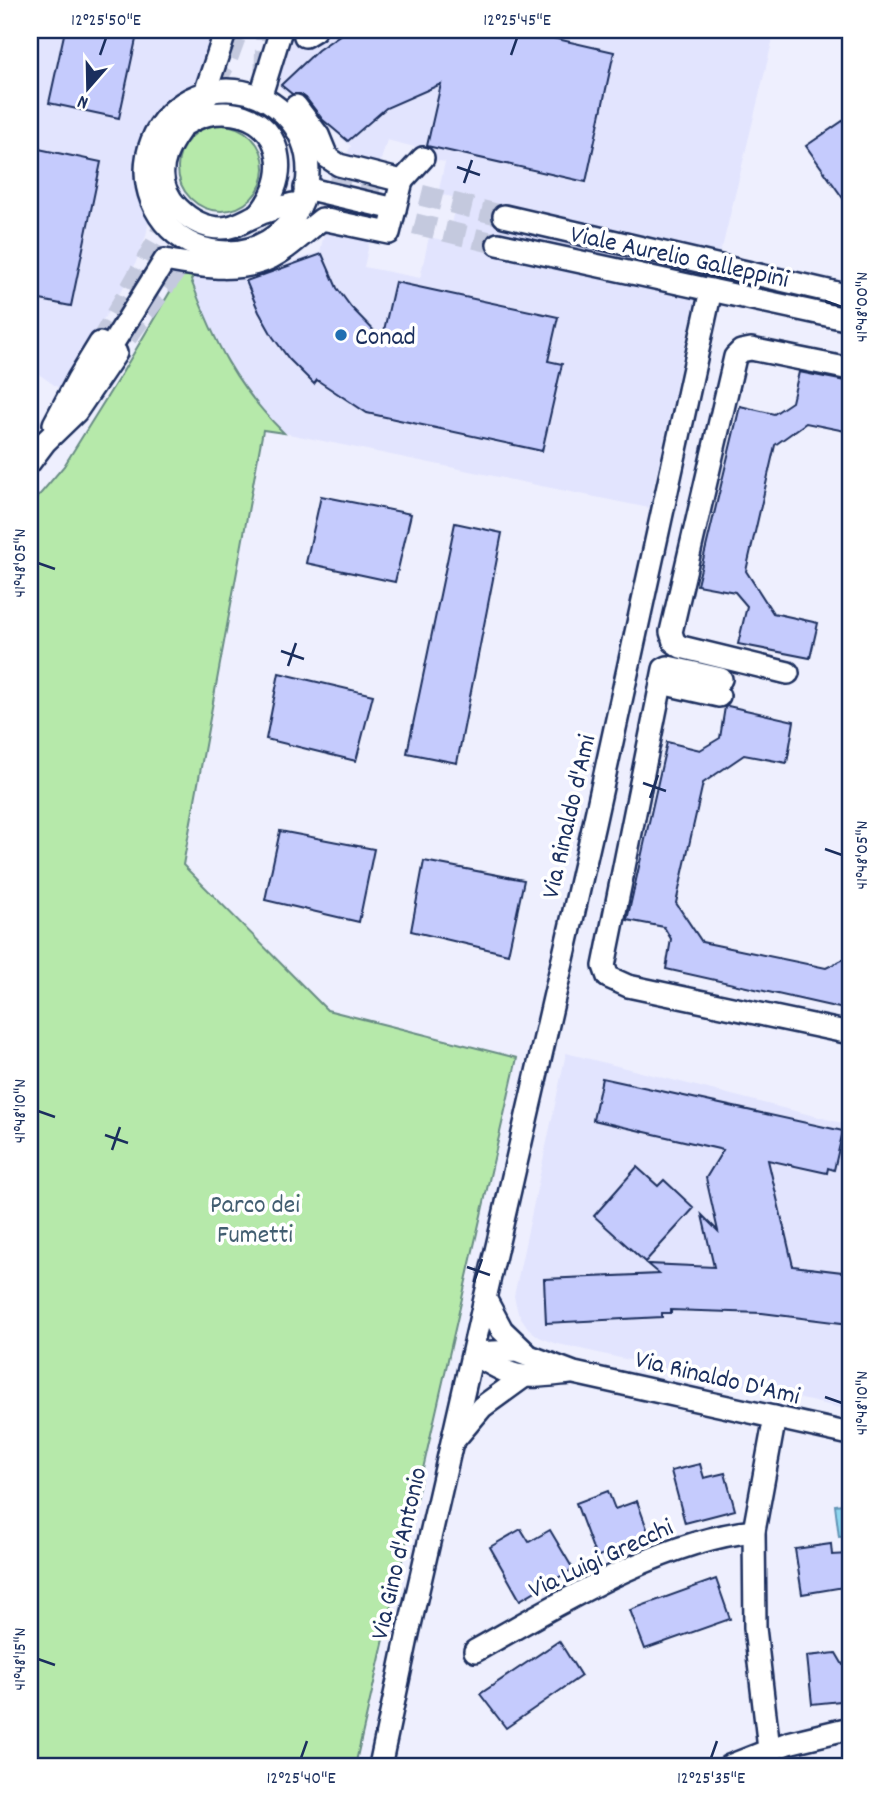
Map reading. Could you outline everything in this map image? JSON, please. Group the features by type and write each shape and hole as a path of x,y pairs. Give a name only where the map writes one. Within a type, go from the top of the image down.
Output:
{"street":[{"path":"30,462 45,442 78,379 109,348 165,260 164,159 169,145 207,92 226,30"},
{"path":"264,131 263,92 281,30"},
{"path":"225,228 209,227 166,212 152,202 148,176 149,155 155,138 178,106 194,94 236,88 284,94 305,116 318,135 327,157 339,165 402,181"},
{"path":"166,212 178,237 196,248 214,254 246,253 263,246 279,234 297,208 307,162 298,129 283,110 263,92"},
{"path":"184,126 207,113 224,111 250,119 264,131 273,142 279,160 274,190 259,214"},
{"path":"165,260 211,267 239,266 277,254 323,219 389,233 402,181 423,158"},
{"path":"279,160 301,165"},
{"path":"198,244 225,228 242,223 299,196 395,209"},
{"name":"Viale Aurelio Galleppini","path":"504,216 850,296"},
{"name":"Viale Aurelio Galleppini","path":"498,244 850,320"},
{"name":"Via Rinaldo d'Ami","path":"473,1353 597,810 711,290"},
{"path":"788,673 681,647 674,642 671,632 735,357 741,351 751,349 850,369"},
{"path":"720,687 661,683 604,966 608,976 628,986 850,1033"},
{"name":"Via Rinaldo D'Ami","path":"486,1300 502,1330 528,1354"},
{"name":"Via Rinaldo D'Ami","path":"473,1353 510,1350 528,1354 575,1373 850,1434"},
{"name":"Via Rinaldo D'Ami","path":"473,1353 504,1372 522,1378 575,1373"},
{"name":"Via Gino d'Antonio","path":"380,1766 473,1353"},
{"path":"451,1443 482,1407 522,1378"},
{"path":"769,1749 755,1628 754,1531 775,1417"},
{"name":"Via Luigi Grecchi","path":"475,1651 552,1608 651,1560 718,1537 754,1531"},
{"path":"729,1766 769,1749 850,1728"}],"shaded area":[{"path":"30,30 216,30 204,74 191,85 200,91 185,99 170,115 152,147 148,176 152,202 146,236 131,275 60,389 30,368"},
{"path":"286,30 775,30 723,244 693,311 649,508 284,433 262,411 234,373 212,335 191,280 194,275 239,266 245,279 320,252 326,225 371,235 364,267 420,278 429,237 447,241 457,198 438,194 445,162 419,157 415,147 387,140 378,170 343,162 351,146 280,88 278,74"},
{"path":"566,1053 850,1125 850,1410 554,1343 539,1337 528,1328 518,1313 514,1296"}],"green space":[{"path":"221,125 238,128 252,137 261,151 264,168 261,185 252,199 238,208 221,211 204,208 190,199 181,185 178,168 181,151 190,137 204,128"},
{"name":"Parco dei Fumetti","path":"189,270 194,275 191,280 209,324 228,362 252,398 284,433 263,430 183,865 327,1010 517,1058 355,1766 30,1766 30,1303 35,1215 30,1206 30,506 64,466 177,280"}],"water":[{"path":"850,1503 850,1536 839,1537 835,1505"}],"building":[{"path":"65,30 138,30 119,118 49,103"},
{"path":"347,30 518,30 614,52 586,182 427,146 441,84 386,108 348,141 323,120 306,98 300,94 292,94 281,85 318,50"},
{"path":"850,116 850,208 806,146"},
{"path":"34,148 101,162 71,306 30,298 30,168"},
{"path":"322,254 337,288 382,339 395,282 558,317 548,361 562,364 542,451 367,413 317,380 314,384 289,359 273,337 246,281"},
{"path":"799,372 850,382 850,432 806,423 775,445 746,571 773,613 818,623 810,658 738,644 747,606 735,592 697,585 740,406 774,414 792,402"},
{"path":"321,496 411,514 395,582 306,563"},
{"path":"455,523 502,533 457,763 407,753"},
{"path":"279,673 373,695 356,761 266,739"},
{"path":"725,707 794,721 787,763 744,755 703,783 676,903 702,942 826,968 850,956 850,986 844,1009 666,969 671,939 664,927 627,920 667,742 700,750 720,738"},
{"path":"280,831 374,849 359,922 265,900"},
{"path":"424,861 524,880 508,954 411,931"},
{"path":"602,1078 843,1131 834,1170 828,1168 827,1173 768,1160 793,1266 850,1273 850,1324 762,1313 671,1310 671,1313 662,1313 662,1317 546,1323 544,1279 659,1274 647,1264 714,1267 702,1215 718,1231 706,1178 723,1150 593,1120"},
{"path":"637,1167 658,1186 664,1180 694,1208 645,1262 594,1216"},
{"path":"700,1464 704,1478 725,1473 735,1510 685,1523 671,1471"},
{"path":"608,1491 615,1509 637,1501 650,1537 596,1557 576,1503"},
{"path":"521,1529 529,1542 550,1530 573,1569 520,1600 490,1547"},
{"path":"831,1544 832,1555 850,1554 850,1586 802,1594 795,1549"},
{"path":"716,1579 730,1619 645,1649 630,1610"},
{"path":"559,1641 581,1676 506,1728 480,1694"},
{"path":"836,1653 843,1665 850,1665 850,1700 812,1704 807,1656"}],"tunnel":[{"path":"214,85 238,30"},
{"path":"265,71 266,30"},
{"path":"301,165 504,216"},
{"path":"293,204 311,202 346,207 498,244"},
{"path":"100,343 167,219"},
{"path":"127,337 188,254 198,245"}],"place":[{"name":"Conad","path":"341,335"}]}
